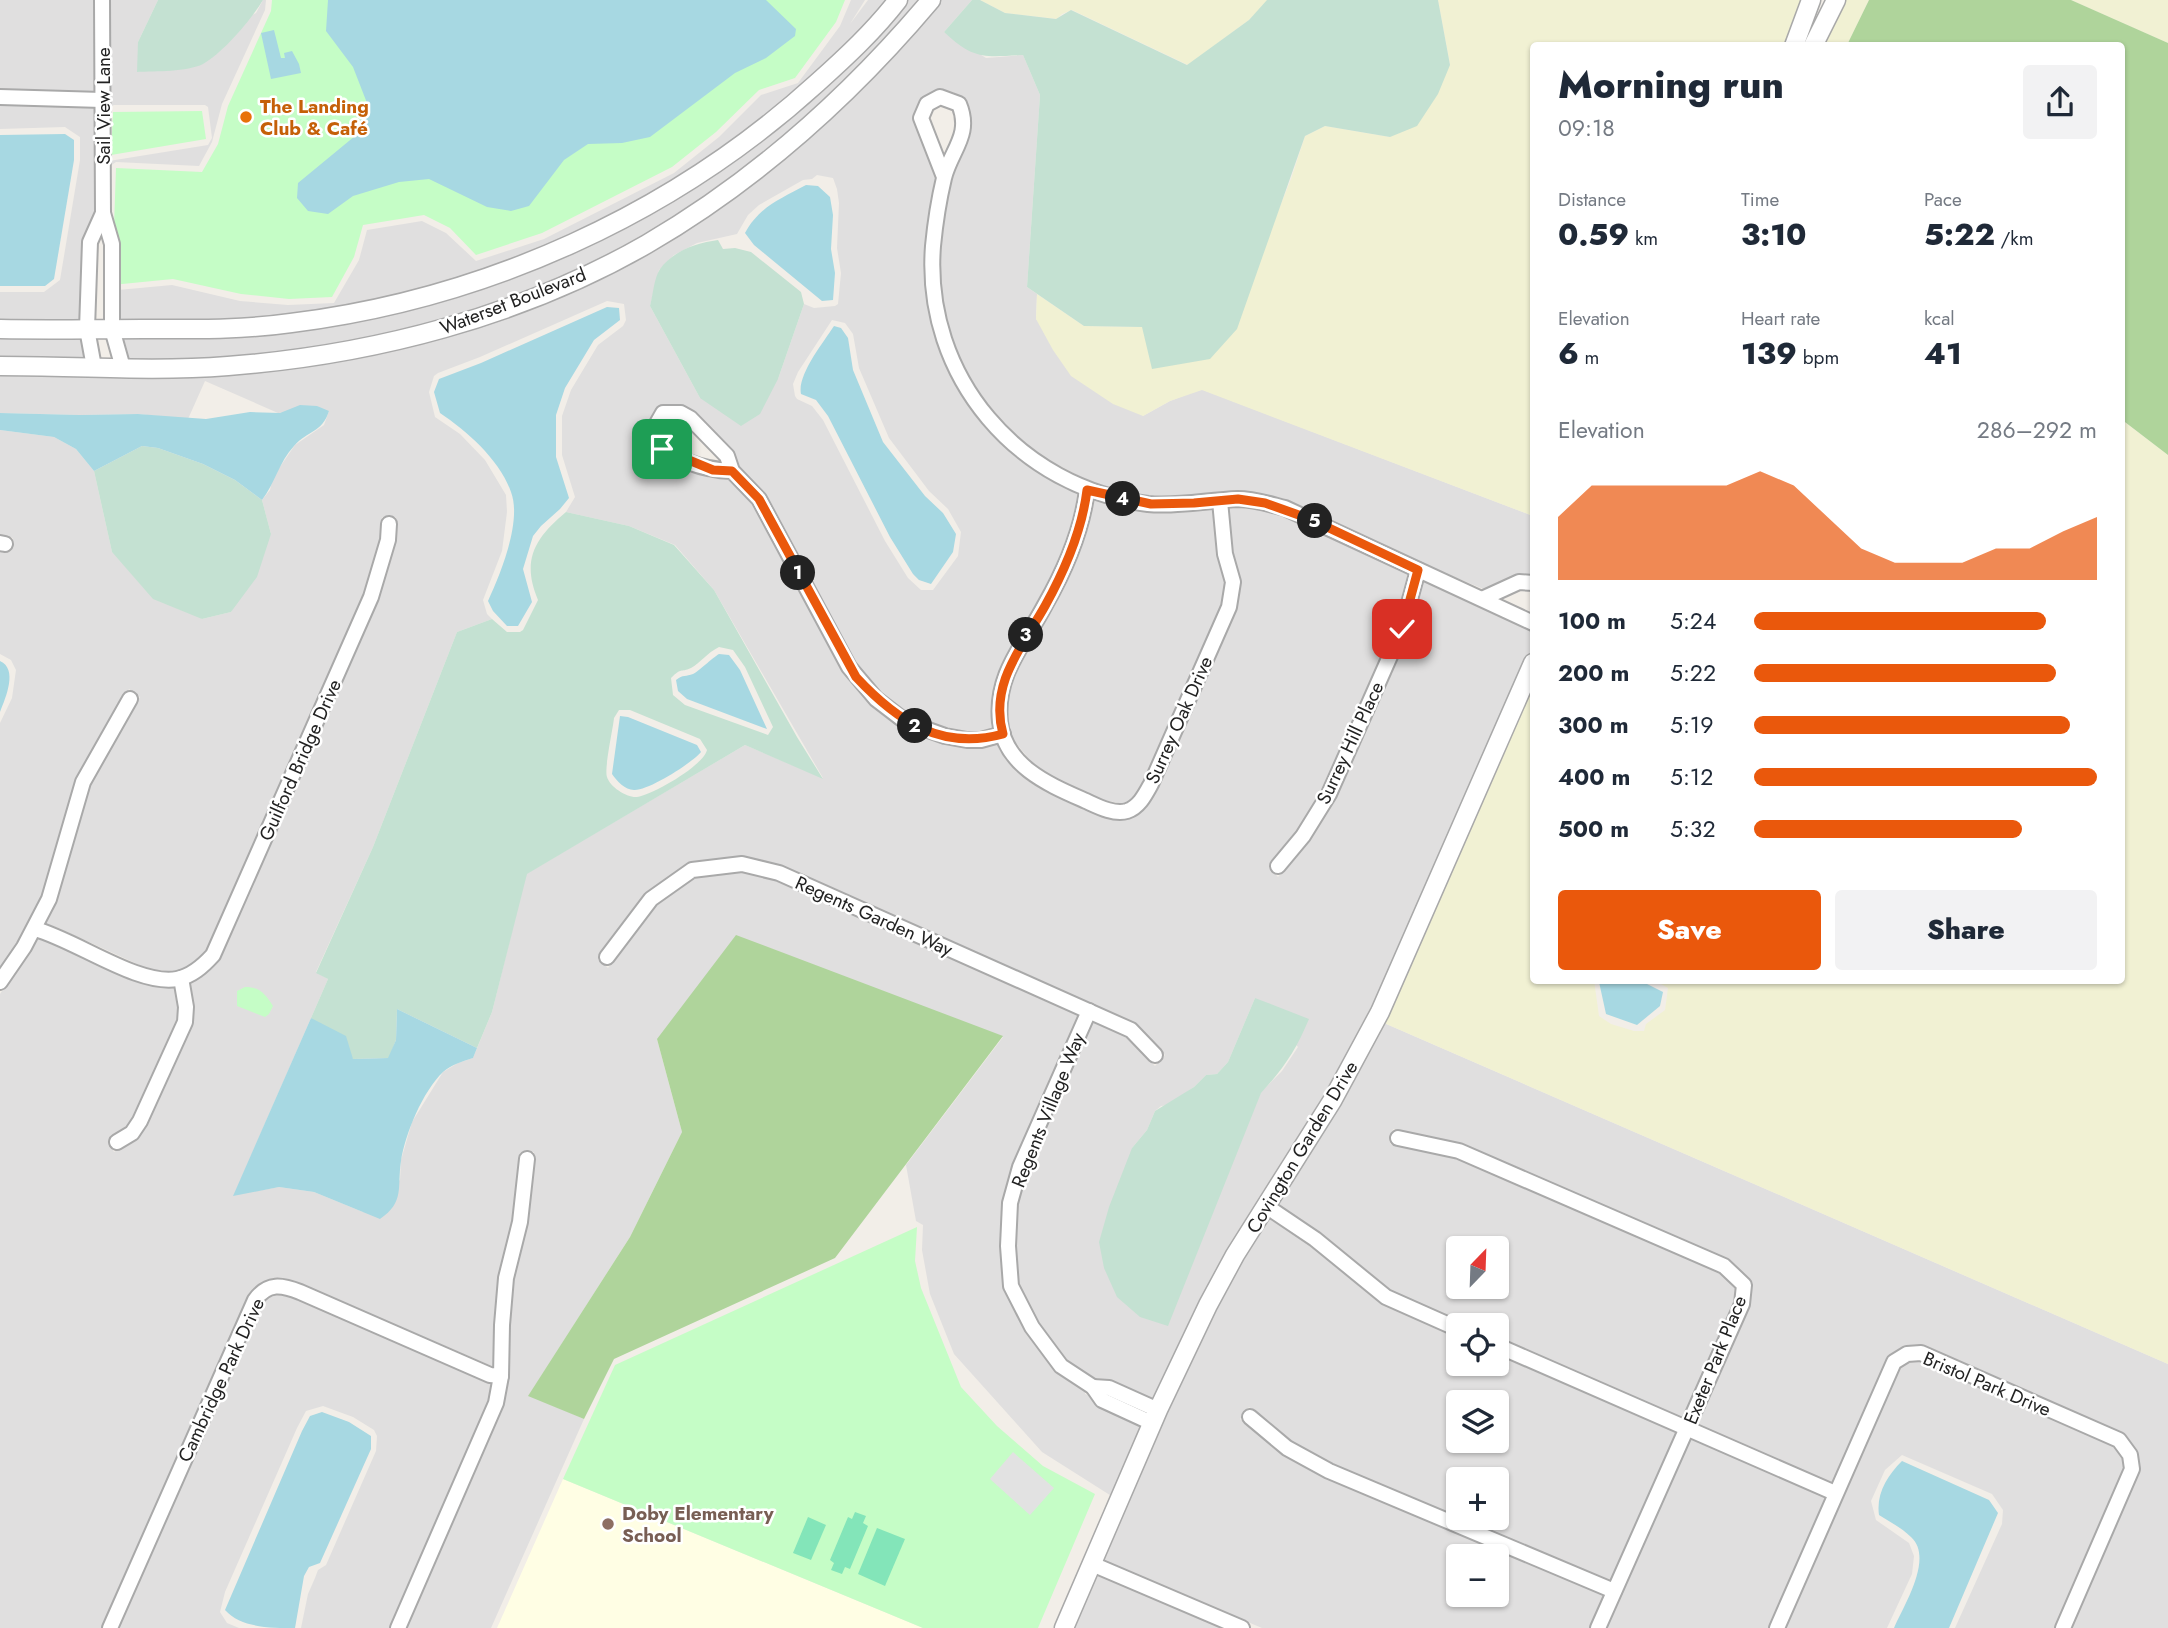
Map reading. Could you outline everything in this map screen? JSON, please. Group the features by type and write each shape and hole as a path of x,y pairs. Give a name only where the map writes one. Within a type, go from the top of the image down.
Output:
{"street":[{"name":"Sail View Lane","path":"102,0 103,213 112,244 112,329 123,368"},
{"name":"Waterset Boulevard","path":"0,329 229,329 291,323 366,311 453,288 538,258 591,236 642,209 732,152 790,108 844,60 883,20 898,0"},
{"name":"Waterset Boulevard","path":"0,366 226,366 334,354 442,329 553,290 646,244 737,185 853,86 931,0"},
{"path":"1795,42 1811,0"},
{"path":"1815,42 1836,0"},
{"path":"0,97 102,100"},
{"path":"944,177 921,118 927,103 940,97 959,104 965,124 944,177 933,248 933,279 942,336 962,382 992,426 1034,460 1087,490 1151,504 1251,500 1284,508 1530,621"},
{"name":"Sail View Lane","path":"94,367 87,329 90,242 103,213"},
{"path":"732,471 713,470 662,449 653,438 659,418 663,413 671,412 690,418 727,456 732,471 759,499 849,667 876,699 906,722 946,736 981,740 1003,734"},
{"name":"Surrey Oak Drive","path":"1087,490 1084,514 1063,569 1006,674 1000,706 1005,742 1032,774 1048,784 1111,811 1124,812 1134,808 1143,798 1157,772 1233,595 1233,582 1225,554 1220,501"},
{"name":"Guilford Bridge Drive","path":"181,978 208,960 226,929 371,597 388,540 389,524"},
{"name":"Surrey Hill Place","path":"1278,866 1303,836 1329,794 1402,629 1418,570"},
{"path":"1484,598 1519,582 1530,583"},
{"name":"Covington Garden Drive","path":"1063,1628 1155,1417 1216,1288 1332,1101 1376,1021 1530,670"},
{"path":"0,982 35,929 48,899 83,782 130,699"},
{"name":"Regents Garden Way","path":"607,957 651,899 692,870 742,864 779,873 1131,1030 1155,1055"},
{"path":"35,929 145,976 175,980 181,978 186,1007 185,1022 141,1121 132,1133 117,1142"},
{"name":"Regents Village Way","path":"1089,1011 1020,1167 1010,1203 1008,1245 1011,1286 1032,1327 1061,1366 1093,1387 1109,1388 1155,1417"},
{"name":"Exeter Park Place","path":"1398,1138 1459,1151 1724,1265 1744,1286 1742,1304 1598,1628"},
{"path":"398,1628 496,1403 501,1376 506,1278 520,1222 527,1159"},
{"path":"1266,1206 1315,1239 1386,1297 1446,1324"},
{"name":"Cambridge Park Drive","path":"110,1628 250,1313 261,1292 270,1286 292,1289 490,1375 501,1376"},
{"path":"1509,1351 1835,1493"},
{"name":"Bristol Park Drive","path":"1777,1628 1894,1362 1907,1354 1921,1353 2119,1440 2130,1455 2132,1469 2063,1628"},
{"path":"1250,1417 1287,1448 1329,1471 1614,1591"},
{"path":"1091,1564 1242,1628"}],"shaded area":[{"path":"0,0 94,0 95,92 0,90"},
{"path":"109,0 158,0 138,42 138,72 256,13 263,0 266,0 265,10 222,104 212,142 199,166 116,162 110,166 109,176 109,161 208,145 212,138 208,107 205,105 114,105 108,108"},
{"path":"158,0 263,0 236,35 203,64 180,70 137,72 138,42"},
{"path":"851,0 865,0 850,24 868,0 890,0 848,46 729,146 640,203 536,251 451,281 365,304 291,316 229,322 119,322 118,290 172,285 240,301 288,305 334,303 359,260 367,230 422,221 446,233 476,261 544,239 674,173 719,137 761,95 798,83 840,26"},
{"path":"907,0 922,0 849,81 733,179 643,237 551,283 441,322 333,346 227,359 128,360 121,337 367,318 645,216 887,25"},
{"path":"940,0 972,0 944,32 986,58 1023,55 1040,95 1027,287 1037,294 1036,319 1143,416 1170,401 1201,389 1530,515 1530,575 1519,574 1486,590 1420,563 1287,501 1239,492 1152,497 1094,484 1038,454 998,420 968,378 949,334 940,278 940,248 950,179 972,122 965,100 953,92 942,90 923,97 914,117 937,179 926,247 926,280 936,340 956,386 988,431 1030,467 1079,495 1077,513 1057,566 999,672 994,690 995,729 969,733 930,724 910,715 880,693 855,663 765,495 738,467 732,451 695,412 685,406 662,406 652,416 646,437 657,455 710,478 729,479 753,504 843,672 871,705 902,728 925,738 967,748 998,743 1015,768 1028,781 1109,818 1126,819 1138,813 1149,801 1235,610 1240,595 1240,580 1232,551 1227,508 1249,507 1282,515 1410,575 1395,627 1323,790 1298,832 1269,867 1278,877 1309,840 1408,632 1422,580 1530,630 1530,653 1374,1009 1155,1401 1112,1381 1092,1378 1066,1360 1050,1342 1026,1303 1018,1284 1015,1245 1017,1204 1026,1170 1092,1021 1127,1037 1155,1066 1165,1055 1136,1025 782,866 744,857 688,864 646,895 598,959 608,968 655,905 694,877 741,872 776,880 1079,1015 1013,1166 1003,1203 1001,1247 1005,1290 1014,1311 1040,1352 1057,1372 1089,1395 1099,1407 1143,1427 1113,1497 1042,1452 954,1354 930,1294 922,1250 923,1225 916,1221 906,1165 1003,1037 657,1039 682,1132 630,1237 529,1395 584,1419 491,1628 405,1628 502,1406 509,1369 513,1279 527,1223 534,1152 521,1152 513,1221 499,1278 494,1367 286,1279 268,1280 258,1285 249,1297 103,1628 0,1628 0,994 38,938 142,983 176,987 178,1021 135,1117 127,1127 108,1140 114,1152 135,1139 147,1124 191,1025 193,1006 190,983 206,973 217,961 232,932 377,600 395,542 396,517 382,517 381,540 365,595 207,951 187,969 175,972 148,969 44,924 64,874 89,784 140,697 129,689 77,779 42,897 19,943 0,970 0,723 12,698 16,670 11,660 0,654 0,551 10,552 13,538 0,536 0,430 54,437 76,449 94,471 112,552 202,619 231,612 271,534 262,500 270,490 273,477 295,445 324,425 329,411 278,413 205,381 188,419 138,414 0,413 0,373 118,377 335,361 649,250 853,97","holes":["817,175 833,178 837,189 837,248 841,273 838,304 814,308 804,304 778,379 700,398 650,306 659,270 674,255 697,243 737,234 748,215 759,205","607,301 624,304 626,320 623,326 598,345 571,390 562,416 562,455 575,497 566,512 629,526 675,545 714,590 823,778 745,745 526,874 492,1012 473,1058 443,1072 412,1122 401,1160 400,1180 363,1212 314,1192 279,1187 234,1195 328,979 316,972 373,847 457,632 492,619 487,614 483,600 502,551 507,512 506,495 485,460 460,434 435,417 429,392 434,376","832,320 845,323 853,334 859,368 889,438 929,491 948,509 961,532 958,556 933,590 921,590 908,578 885,541 823,420 812,406 795,396 793,384 798,372","1255,998 1298,1047 1282,1071 1261,1092 1248,1122 1132,1148 1147,1130 1155,1111 1194,1087 1206,1075 1217,1074 1228,1062"]},
{"path":"972,0 980,0 1005,13 1056,19 1071,10 1187,65 1249,20 1267,0 1438,0 1450,65 1438,94 1417,126 1390,137 1325,126 1305,136 1237,329 1210,359 1152,369 1142,327 1084,326 1027,287 1040,95 1023,55 980,55 964,48 944,32"},
{"path":"980,0 1268,1 1249,20 1188,65 1072,10 1057,19 1005,13"},
{"path":"1438,0 1804,0 1787,42 1530,42 1530,515 1202,390 1170,401 1143,416 1113,404 1071,376 1036,319 1037,294 1084,326 1142,327 1273,224 1305,136 1325,126 1390,137 1450,65"},
{"path":"1843,0 1869,0 1848,42 1823,42"},
{"path":"2071,0 2168,0 2168,43 2136,29"},
{"path":"0,105 95,107 96,208 81,322 0,322 0,292 44,292 60,280 80,160 80,137 65,127 0,129"},
{"path":"718,240 723,249 735,248 751,252 801,292 804,304 778,379 760,414 741,426 700,398 650,306 656,277 666,262 686,248"},
{"path":"0,337 81,337 85,359 0,358"},
{"path":"2125,422 2168,455 2168,1364 1384,1023 1530,686 1530,984 1595,984 1599,1016 1611,1024 1634,1031 1644,1031 1646,1024 1665,1010 1668,988 1661,984 2125,984"},
{"path":"142,446 158,448 203,464 235,480 262,500 271,534 257,577 231,612 202,619 153,599 112,552 94,471"},
{"path":"1092,500 1149,511 1213,509 1218,556 1226,583 1223,605 1145,781 1130,802 1124,804 1103,800 1051,778 1036,768 1012,738 1007,722 1007,690 1033,637 1052,608 1081,544 1091,516"},
{"path":"566,512 629,526 674,545 714,590 823,779 745,745 527,874 492,1012 477,1048 397,1009 396,1040 389,1058 353,1059 311,1018 328,979 316,973 373,847 457,632 492,619 507,632 523,630 538,600 533,586 531,561 539,541","holes":["719,647 733,650 745,667 773,727 768,735 685,705 673,695 671,678 679,671 694,666","619,710 630,710 700,739 707,750 697,764 666,785 637,797 624,794 615,788 606,773 614,718"]},
{"path":"1255,998 1309,1019 1289,1058 1261,1093 1168,1326 1140,1317 1117,1297 1104,1268 1099,1242 1109,1207 1132,1148 1147,1130 1155,1111 1194,1087 1206,1075 1217,1074 1228,1062"},
{"path":"1384,1023 2168,1364 2168,1628 2071,1628 2139,1472 2137,1453 2124,1435 1924,1346 1907,1346 1887,1359 1832,1484 1696,1425 1749,1304 1749,1280 1729,1260 1462,1144 1393,1129 1390,1144 1457,1158 1720,1272 1737,1289 1735,1302 1684,1419 1509,1343 1509,1313 1446,1313 1446,1316 1389,1291 1319,1233 1276,1203"},
{"path":"1268,1216 1383,1304 1446,1332 1446,1376 1509,1376 1509,1360 1678,1433 1611,1581 1489,1530 1509,1530 1509,1467 1446,1467 1446,1512 1332,1464 1291,1441 1249,1407 1240,1419 1283,1454 1326,1478 1483,1544 1446,1544 1446,1607 1509,1607 1509,1555 1605,1595 1591,1628 1262,1628 1101,1560 1164,1413 1226,1283"},
{"path":"282,1293 493,1382 490,1401 391,1628 301,1628 308,1594 318,1570 326,1565 376,1451 377,1436 374,1430 353,1417 323,1406 306,1411 297,1428 225,1592 220,1612 227,1623 239,1628 117,1628 261,1304 265,1297"},
{"path":"1908,1361 1919,1361 2114,1446 2124,1459 2125,1469 2056,1628 1955,1628 2002,1524 2003,1510 1992,1494 1902,1455 1885,1470 1871,1501 1876,1520 1909,1543 1914,1556 1912,1574 1887,1628 1785,1628 1899,1367"},
{"path":"1690,1438 1826,1498 1770,1628 1606,1628"},
{"path":"1013,1452 1054,1488 1030,1515 990,1479"},
{"name":"Doby Elementary School","path":"563,1479 923,1628 497,1628"},
{"path":"1095,1574 1223,1628 1071,1628"}],"green space":[{"path":"272,0 845,0 836,22 795,78 759,90 716,132 672,167 542,233 476,255 450,228 424,215 363,225 354,257 332,297 289,299 241,294 173,279 112,285 116,168 202,172 218,144 228,106 271,11"},
{"path":"1869,0 2071,0 2168,43 2168,455 2125,422 2125,42 1848,42"},
{"path":"202,111 206,139 111,155 113,112"},
{"path":"736,935 1003,1036 835,1258 614,1359 584,1419 528,1396 630,1237 682,1132 657,1039"},
{"path":"245,987 255,988 265,995 273,1006 269,1014 265,1017 237,1006 237,991"},
{"path":"917,1227 915,1261 921,1288 961,1387 997,1426 1043,1466 1095,1494 1038,1628 923,1628 563,1479 615,1365"},
{"path":"855,1512 866,1516 863,1523 868,1526 850,1569 845,1567 842,1574 831,1570 834,1563 830,1560 848,1517 852,1519"},
{"path":"808,1517 826,1525 811,1560 793,1553"},
{"path":"877,1528 905,1539 885,1586 858,1574"}],"water":[{"path":"328,0 766,0 796,29 795,36 766,58 735,73 650,137 622,143 588,144 564,160 529,206 511,211 487,207 429,179 399,182 353,196 328,214 308,211 297,198 298,183 355,136 367,103 353,67 326,31"},
{"path":"274,30 281,58 285,58 284,53 292,51 301,73 271,79 261,33"},
{"path":"65,134 74,140 74,160 54,279 45,286 0,286 0,135"},
{"path":"806,185 818,186 830,197 833,215 831,249 835,273 833,300 822,301 754,245 745,233 764,210"},
{"path":"607,307 619,308 620,320 594,340 565,388 556,415 556,457 569,498 533,536 523,569 532,602 518,626 507,626 488,601 504,562 512,532 514,504 511,492 491,458 461,428 440,413 434,392 439,379"},
{"path":"834,326 841,328 848,338 853,370 883,442 925,496 943,513 956,534 953,552 931,584 919,580 913,574 890,537 828,416 816,400 801,394 807,369"},
{"path":"300,405 317,406 329,411 323,424 299,441 289,452 262,500 235,480 203,464 158,448 142,446 94,471 76,449 54,437 0,430 0,413 138,414 206,419 250,412 280,413"},
{"path":"719,654 729,655 740,670 767,729 687,699 678,691 676,680 695,673"},
{"path":"0,661 8,670 9,684 0,712"},
{"path":"620,716 697,745 701,752 659,781 641,789 627,788 612,774"},
{"path":"1599,984 1647,984 1663,992 1660,1006 1637,1025 1606,1014"},
{"path":"397,1009 477,1048 473,1058 453,1065 443,1072 422,1101 403,1150 397,1200 388,1213 380,1219 314,1192 279,1187 233,1196 311,1018 346,1036 353,1059 388,1058 396,1040"},
{"path":"322,1412 349,1422 371,1436 371,1449 320,1563 309,1567 304,1576 295,1628 248,1624 225,1610 302,1431 310,1416"},
{"path":"1902,1461 1989,1500 1998,1513 1949,1628 1894,1628 1915,1582 1919,1557 1917,1546 1911,1537 1879,1515 1879,1500 1884,1486"}],"place":[{"name":"The Landing Club & Café","path":"246,117"},
{"name":"Doby Elementary School","path":"608,1524"}],"route":[{"path":"662,449 713,470 732,471 759,499 856,677 876,699 906,722 946,736 981,740 1003,734 1000,706 1006,674 1063,569 1084,514 1087,490 1151,504 1251,500 1284,508 1310,519 1418,570 1402,629"}]}
